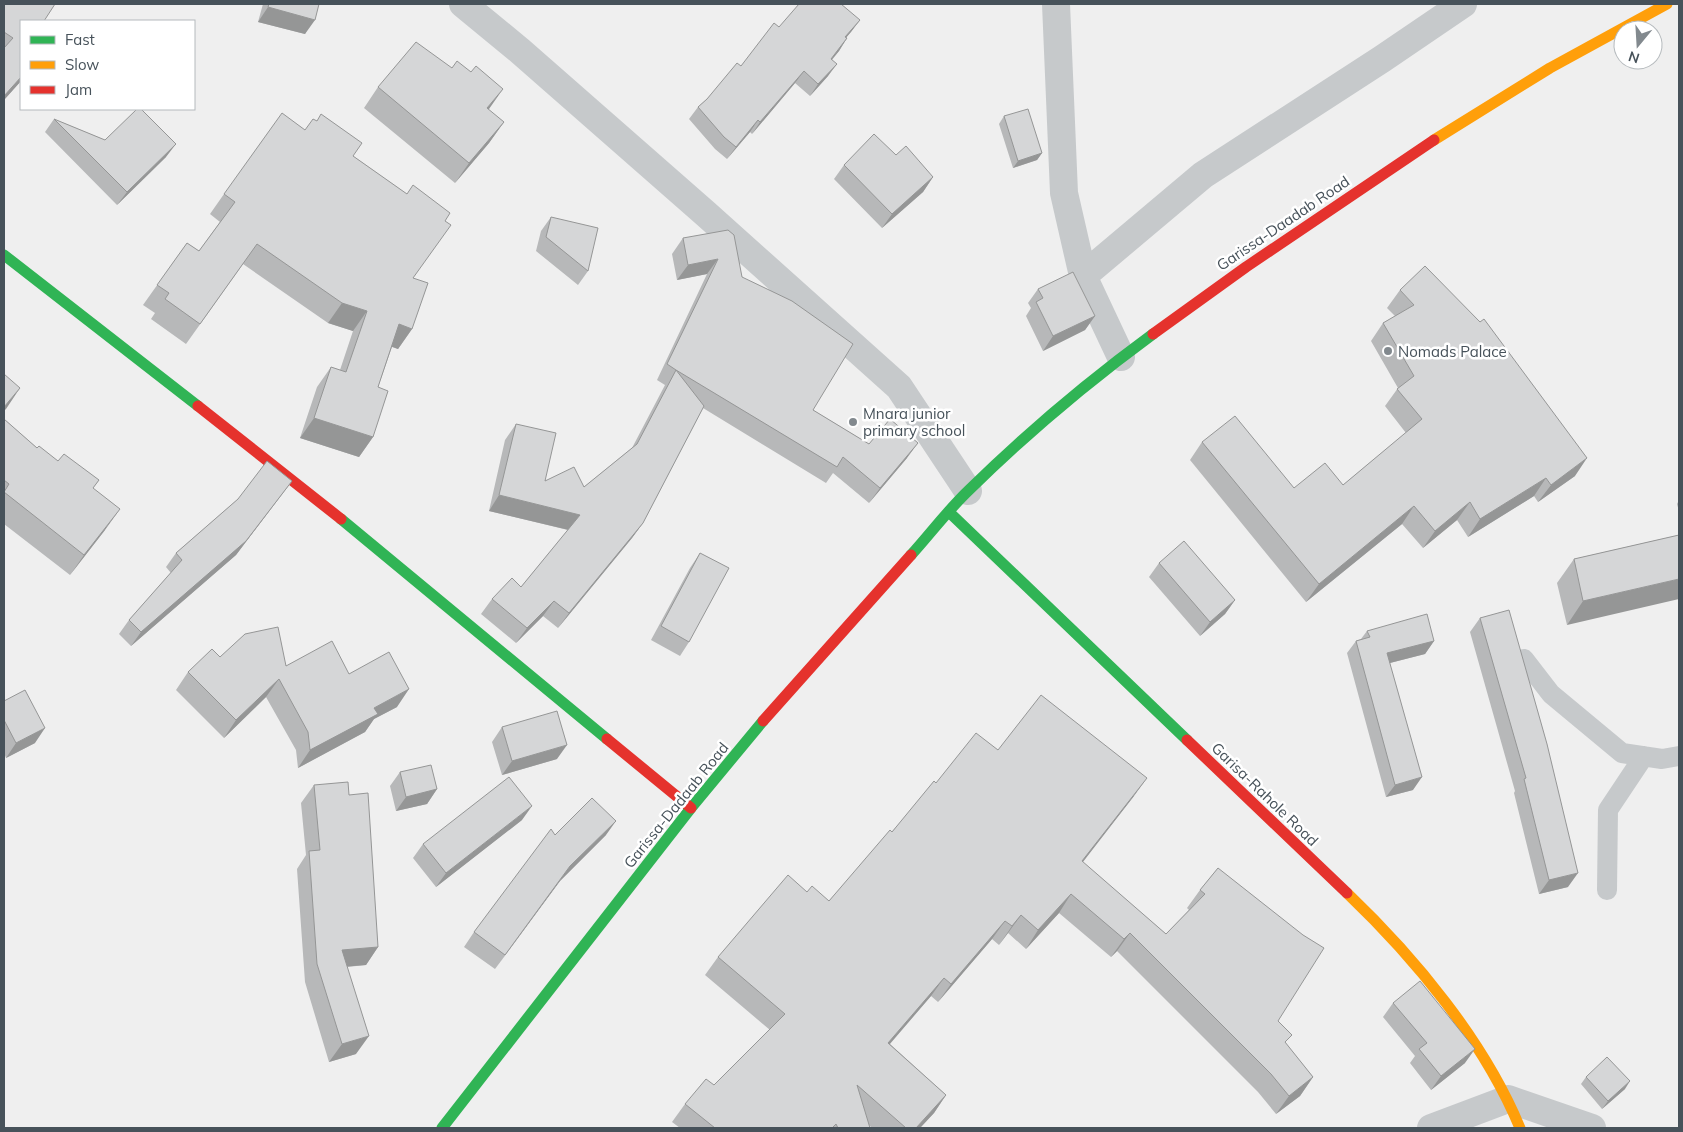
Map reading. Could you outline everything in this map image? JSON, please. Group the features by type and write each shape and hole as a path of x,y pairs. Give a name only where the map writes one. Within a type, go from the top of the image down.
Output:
{"main road":[{"name":"Garissa-Daadab Road","path":"950,513 968,491 1000,460 1121,357 1271,248 1472,115 1580,50 1667,4"},
{"path":"4,255 307,491 691,808"},
{"name":"Garissa-Dadaab Road","path":"442,1128 691,808 763,721 950,513"},
{"name":"Garisa-Rahole Road","path":"950,513 1368,913 1442,995 1508,1099 1520,1128"}],"street":[{"path":"462,4 519,50 684,194 900,387 968,491"},
{"path":"1056,4 1064,193 1083,276 1121,357"},
{"path":"1083,276 1203,175 1464,4"},
{"path":"1431,1128 1508,1099 1592,1128"}],"lane":[{"path":"1524,660 1551,694 1622,753 1662,759 1679,756"},
{"path":"1607,890 1608,810 1644,756"}],"building":[{"path":"4,4 55,4 45,20 20,20 20,78 4,96 4,48 13,38 4,32"},
{"path":"269,4 319,4 315,20 268,7"},
{"path":"799,4 841,4 860,20 845,37 847,38 831,59 837,64 818,84 804,71 760,122 758,120 736,147 724,137 698,107 737,63 741,66 774,23 779,27"},
{"path":"416,42 452,68 457,61 471,72 476,66 503,89 487,108 504,122 469,163 378,87"},
{"path":"1028,109 1042,153 1018,161 1004,116"},
{"path":"136,110 142,110 176,144 127,192 54,119 105,140"},
{"path":"282,113 305,130 313,119 317,121 321,114 362,143 353,156 407,194 413,185 450,213 445,221 451,225 413,278 428,283 412,329 399,324 378,387 388,391 373,437 314,418 331,367 346,372 367,311 342,303 257,244 200,324 165,299 169,293 157,285 187,243 199,251 235,202 224,194"},
{"path":"874,134 896,155 906,146 933,177 892,214 844,165"},
{"path":"551,217 598,228 588,271 546,237"},
{"path":"728,230 734,235 742,277 792,301 853,344 813,410 869,444 890,419 918,443 880,488 843,457 837,467 667,364 718,259 688,265 683,238"},
{"path":"1425,266 1480,322 1484,319 1587,458 1551,485 1546,478 1480,519 1470,502 1435,531 1414,506 1319,584 1202,442 1235,416 1294,488 1325,463 1343,485 1422,419 1397,389 1414,376 1383,323 1414,305 1400,290"},
{"path":"1073,272 1095,316 1053,336 1036,302 1043,298 1038,289"},
{"path":"676,370 704,406 643,523 569,613 554,601 527,628 492,599 512,578 521,587 580,515 499,495 516,424 556,433 545,481 574,467 584,487 637,444"},
{"path":"4,374 20,388 4,407"},
{"path":"4,419 37,448 39,446 58,461 64,454 99,480 93,488 120,509 84,555 4,492 9,484 4,480"},
{"path":"267,461 292,481 246,541 141,632 129,620 182,560 176,553 238,499"},
{"path":"1679,535 1679,579 1583,601 1574,559"},
{"path":"1184,541 1235,600 1210,622 1159,563"},
{"path":"700,553 729,568 689,642 661,626"},
{"path":"1509,610 1547,744 1578,873 1549,880 1524,779 1526,778 1480,618"},
{"path":"1427,614 1434,641 1387,653 1422,777 1395,785 1356,641 1370,637 1367,631"},
{"path":"278,627 286,666 332,641 349,674 389,652 409,689 374,708 378,714 310,750 308,732 279,679 236,720 188,672 212,649 220,657 245,634"},
{"path":"25,690 45,728 16,743 4,720 4,701"},
{"path":"1041,695 1147,778 1082,861 1166,934 1205,894 1200,890 1218,868 1303,935 1324,948 1278,1021 1292,1035 1285,1042 1313,1077 1289,1096 1271,1074 1130,933 1124,939 1071,894 1038,930 1021,915 1012,926 1005,921 951,984 944,978 888,1043 946,1095 916,1128 906,1128 857,1085 870,1128 838,1128 836,1124 832,1128 715,1128 685,1104 706,1079 714,1085 785,1014 718,957 788,875 807,892 812,886 829,901 890,830 892,832 934,781 936,783 976,733 998,750"},
{"path":"557,711 567,745 512,761 502,727"},
{"path":"431,765 437,789 406,797 400,772"},
{"path":"509,777 532,806 446,873 423,844"},
{"path":"348,782 349,795 368,793 378,947 342,950 369,1036 342,1044 317,964 309,851 320,850 314,785"},
{"path":"592,798 616,821 570,866 505,955 474,932 551,829 555,835"},
{"path":"1420,981 1475,1049 1441,1076 1419,1049 1427,1043 1393,1003"},
{"path":"1607,1057 1630,1081 1608,1101 1586,1077"}],"traffic: fast":[{"path":"4,255 198,406"},
{"path":"911,555 961,498 1035,428 1105,370 1153,334"},
{"path":"950,513 1187,740"},
{"path":"341,519 607,739"},
{"path":"442,1128 691,808 763,721"}],"traffic: slow":[{"path":"1434,140 1550,68 1667,4"},
{"path":"1347,893 1398,945 1446,1002 1487,1064 1520,1128"}],"traffic: jam":[{"path":"1153,334 1246,267 1434,140"},
{"path":"198,406 341,519"},
{"path":"763,721 911,555"},
{"path":"607,739 691,808"},
{"path":"1187,740 1347,893"}],"place":[{"name":"Nomads Palace","path":"1388,351"},
{"name":"Mnara junior primary school","path":"853,422"}]}
